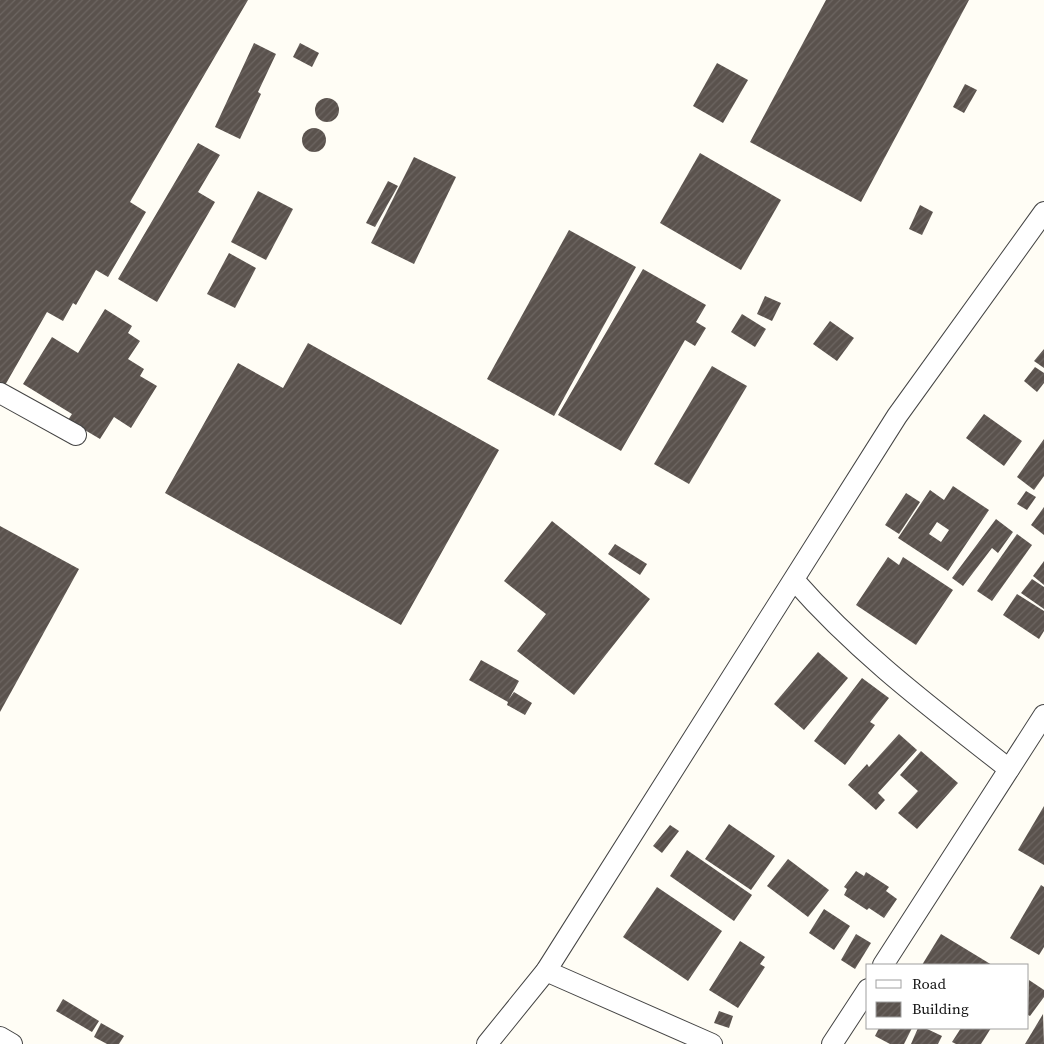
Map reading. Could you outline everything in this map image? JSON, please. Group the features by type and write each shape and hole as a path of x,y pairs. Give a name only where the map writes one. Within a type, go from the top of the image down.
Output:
{"street":[{"path":"487,1044 546,971 898,416 1044,212"},
{"path":"0,393 76,434"},
{"path":"795,581 830,621 882,668 1009,769"},
{"path":"884,964 1044,715"},
{"path":"546,971 712,1044"},
{"path":"832,1044 866,992"},
{"path":"0,1037 12,1044"}],"building":[{"path":"0,0 248,0 130,202 146,212 108,277 96,270 76,305 73,303 63,321 47,312 4,387 0,385"},
{"path":"826,0 969,0 861,202 750,142"},
{"path":"254,43 276,54 258,92 261,94 240,139 215,127"},
{"path":"300,43 319,53 312,67 293,57"},
{"path":"717,63 748,80 723,123 693,106"},
{"path":"965,84 977,90 964,113 953,107"},
{"path":"327,98 332,99 338,105 338,115 332,121 327,122 322,121 316,115 315,110 316,105 322,99"},
{"path":"314,128 319,129 325,135 325,145 319,151 314,152 309,151 303,145 302,140 303,135 309,129"},
{"path":"198,143 220,155 198,192 215,202 157,302 118,279"},
{"path":"700,153 781,200 741,270 660,223"},
{"path":"414,157 456,177 414,264 371,243"},
{"path":"388,181 398,186 375,227 366,223"},
{"path":"258,191 293,209 266,260 231,242"},
{"path":"920,205 933,212 922,235 909,229"},
{"path":"569,230 636,267 554,416 487,379"},
{"path":"229,253 256,268 235,308 207,294"},
{"path":"643,269 706,305 696,322 706,328 695,346 685,340 621,451 558,415"},
{"path":"765,296 781,303 772,321 757,314"},
{"path":"105,309 132,326 128,333 140,341 128,359 144,369 140,376 157,386 131,428 114,417 100,439 68,420 72,414 23,384 52,337 78,353"},
{"path":"742,314 766,329 755,347 731,332"},
{"path":"830,321 854,338 837,361 813,344"},
{"path":"308,343 499,450 401,625 165,493 238,363 283,388"},
{"path":"1044,349 1044,368 1034,361"},
{"path":"712,366 747,386 689,484 654,464"},
{"path":"1035,367 1044,373 1044,383 1037,392 1024,381"},
{"path":"984,414 1022,441 1004,466 966,438"},
{"path":"1044,439 1044,476 1034,490 1017,477"},
{"path":"953,486 989,510 948,571 898,538 930,490 944,500","holes":["937,522 949,530 941,542 929,534"]},
{"path":"1026,491 1036,497 1027,510 1017,504"},
{"path":"906,493 920,502 899,534 885,525"},
{"path":"1044,507 1044,535 1031,525"},
{"path":"996,519 1013,532 998,553 992,548 963,586 952,578"},
{"path":"552,521 650,599 574,695 517,651 546,614 504,581"},
{"path":"0,526 79,569 0,712"},
{"path":"1017,534 1032,545 992,601 977,591"},
{"path":"615,544 647,564 640,575 608,554"},
{"path":"888,557 899,565 903,557 953,590 916,645 856,605"},
{"path":"1044,561 1044,585 1033,576"},
{"path":"1032,579 1044,587 1044,609 1021,593"},
{"path":"1017,594 1044,611 1044,631 1039,639 1003,615"},
{"path":"818,652 848,678 804,730 774,704"},
{"path":"481,660 519,681 509,699 514,692 532,703 525,715 507,705 508,702 469,680"},
{"path":"862,678 889,698 870,722 875,725 845,765 814,741"},
{"path":"899,734 917,750 878,793 885,800 876,810 848,785 867,764 869,767"},
{"path":"921,751 958,783 917,829 898,813 918,791 900,775"},
{"path":"1044,806 1044,865 1018,850"},
{"path":"729,824 775,856 751,890 705,859"},
{"path":"670,825 679,831 662,853 653,846"},
{"path":"687,850 752,895 734,921 670,876"},
{"path":"788,859 829,890 808,917 767,886"},
{"path":"856,871 864,876 866,872 889,887 886,891 897,899 884,918 869,908 867,910 844,895 847,889 844,887"},
{"path":"1041,885 1044,887 1044,947 1039,955 1010,938"},
{"path":"657,887 722,931 688,981 623,937"},
{"path":"824,909 850,926 834,950 809,933"},
{"path":"856,934 871,943 855,969 841,960"},
{"path":"941,934 990,964 923,964"},
{"path":"740,941 765,957 760,964 765,967 738,1008 709,990"},
{"path":"1029,980 1044,990 1044,997 1030,1016"},
{"path":"63,999 99,1021 92,1032 56,1011"},
{"path":"719,1011 733,1016 729,1028 714,1023"},
{"path":"1043,1014 1044,1044 1025,1044"},
{"path":"101,1023 124,1036 119,1044 107,1044 94,1037"},
{"path":"878,1029 912,1029 904,1044 890,1044 875,1036"},
{"path":"918,1029 927,1029 942,1036 938,1044 911,1044"},
{"path":"960,1029 990,1029 981,1044 956,1044 952,1042"}]}
